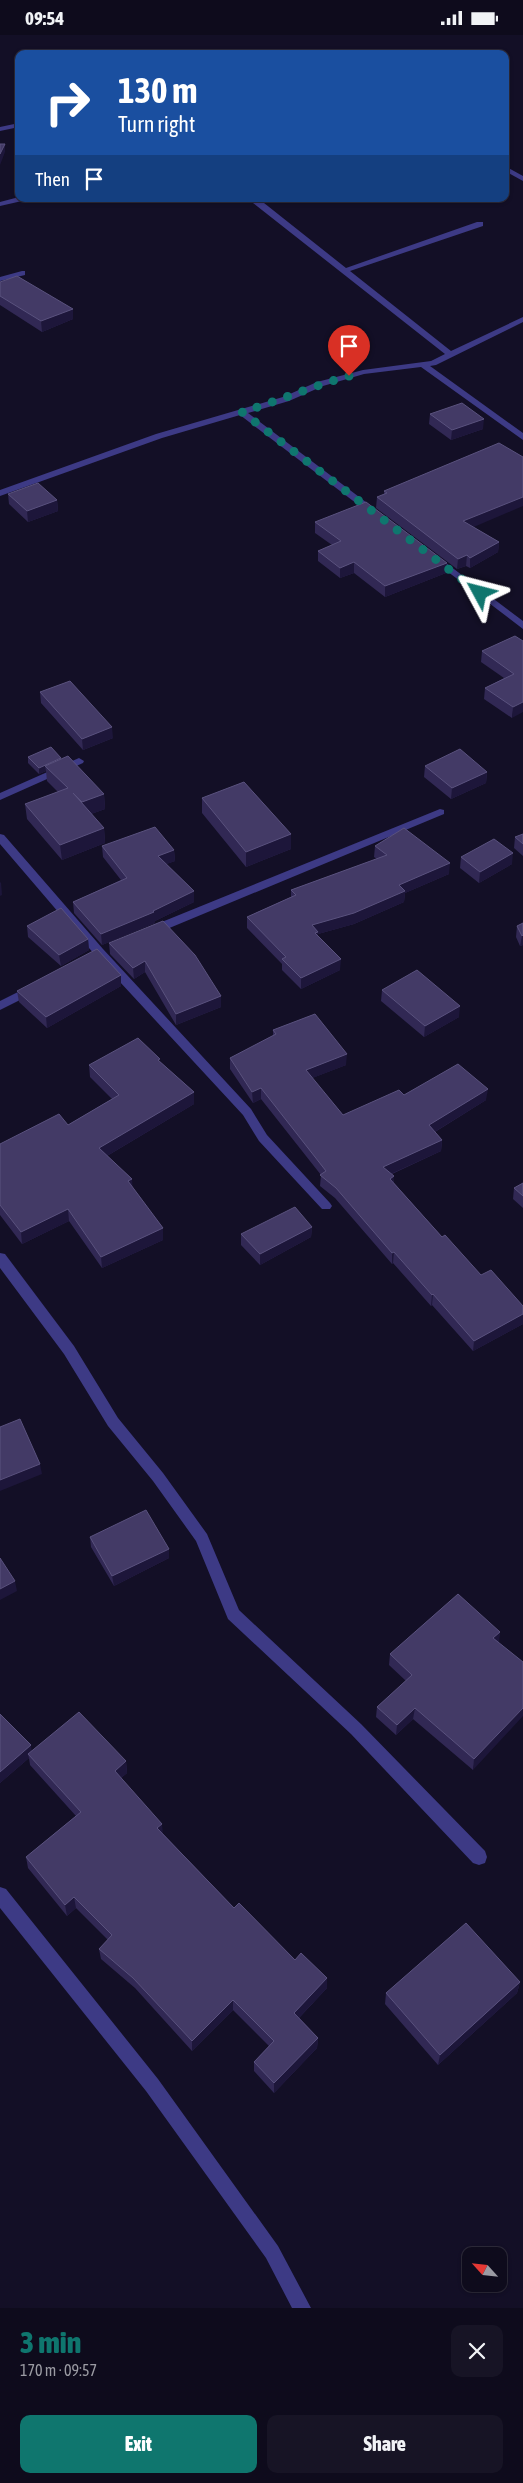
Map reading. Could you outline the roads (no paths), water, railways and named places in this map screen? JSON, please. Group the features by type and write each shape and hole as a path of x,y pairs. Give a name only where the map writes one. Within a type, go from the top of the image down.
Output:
{"street":[{"path":"0,129 15,126"},
{"path":"509,170 523,179"},
{"path":"0,204 15,200"},
{"path":"257,202 450,354"},
{"path":"344,271 480,224"},
{"path":"0,279 22,273"},
{"path":"0,493 159,435 286,399 320,384 363,372 433,363 523,319"},
{"path":"423,365 523,437"},
{"path":"242,412 382,518"},
{"path":"428,553 523,626"},
{"path":"0,797 79,761"},
{"path":"136,937 440,812"},
{"path":"0,837 100,953 247,1112 263,1138 326,1206"},
{"path":"0,1006 41,983"},
{"path":"0,1258 69,1350 112,1422 158,1477 202,1538 233,1614 356,1729 479,1857"},
{"path":"0,1895 152,2085 272,2252 302,2308"}]}
